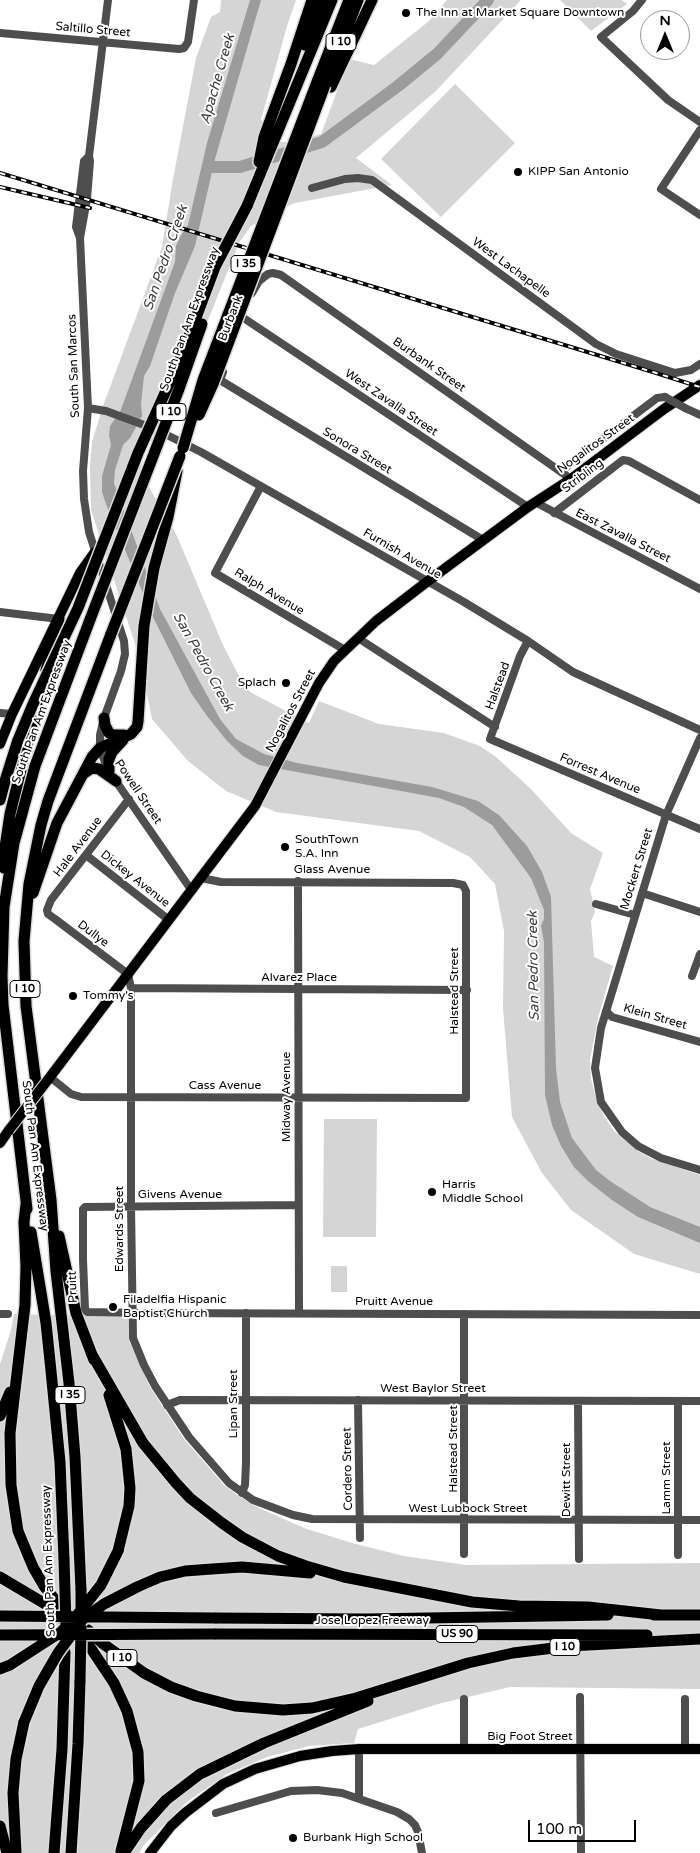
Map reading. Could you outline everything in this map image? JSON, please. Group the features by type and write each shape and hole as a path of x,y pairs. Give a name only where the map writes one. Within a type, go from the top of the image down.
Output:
{"highway":[{"path":"0,800 18,740 78,608 138,453 182,355 215,267 249,202 264,138 295,74 312,0"},
{"name":"South Pan Am Expressway","path":"54,1853 62,1749 65,1652 60,1462 46,1323 26,1204 4,1005 2,957 4,907 14,843 35,766 176,397 208,306 282,120 295,74 322,0"},
{"name":"South Pan Am Expressway","path":"295,74 332,0"},
{"name":"South Pan Am Expressway","path":"71,1853 80,1681 80,1590 75,1457 70,1382 56,1271 51,1200 26,1006 24,968 25,916 34,857 48,801 182,452 214,384 245,300 275,232 324,85 349,0"},
{"name":"South Pan Am Expressway","path":"182,452 203,380 358,0"},
{"path":"324,85 372,0"},
{"path":"109,771 109,759 112,752 137,727 144,626 150,586 182,452"},
{"path":"4,907 4,854 10,814 59,619"},
{"path":"104,718 109,733 122,736 131,734"},
{"path":"25,916 50,842 92,757 100,748 131,734"},
{"path":"83,774 92,768 99,769 116,780"},
{"name":"I 10","path":"51,1200 76,1313 92,1353 143,1443 169,1476 195,1502 233,1531 278,1556 320,1570 362,1581 487,1604 588,1607 661,1614 700,1615"},
{"name":"I 10","path":"26,1204 24,1222 25,1305 12,1414 9,1459 13,1508 18,1531 33,1567 44,1586 56,1601 102,1643 144,1673 171,1687 196,1696 235,1706 283,1710 312,1708 349,1700 489,1658 540,1649 700,1637"},
{"path":"5,1667 61,1632 102,1586 118,1551 129,1506 128,1464 118,1418 92,1353"},
{"path":"0,1416 17,1374"},
{"path":"16,1853 13,1793 16,1759 24,1722 39,1686 58,1652 83,1619 104,1604 137,1587 160,1577 185,1571 242,1567 286,1570 362,1581"},
{"path":"0,1577 48,1606 90,1647 114,1684 127,1711 138,1752 139,1781 120,1853"},
{"name":"Jose Lopez Freeway","path":"0,1616 366,1619 661,1614"},
{"name":"Jose Lopez Freeway","path":"0,1635 214,1634 700,1637"},
{"path":"124,1853 141,1828 166,1800 200,1774 264,1743 432,1674"},
{"path":"0,1826 7,1853"}],"main road":[{"name":"Nogalitos Street","path":"0,1143 5,1131 48,1079 255,806 327,670 345,650 394,606 483,540 571,479 664,409 700,385"},
{"path":"0,744 12,714 80,573 95,552"},
{"name":"Big Foot Street","path":"150,1853 171,1826 210,1793 239,1776 273,1763 300,1756 360,1749 700,1749"}],"street":[{"name":"South San Marcos","path":"95,552 86,512 83,486 88,408 80,238 76,227 84,161 89,156 108,0"},
{"name":"Saltillo Street","path":"0,33 179,49 184,48 188,42 194,0"},
{"path":"642,0 633,11 601,37 668,100 700,122"},
{"path":"700,130 661,189 700,215"},
{"name":"West Lachapelle","path":"312,188 345,179 372,180 596,344 616,354 675,373 691,370 700,364"},
{"name":"Burbank","path":"220,380 242,317 256,285 263,278 273,273"},
{"name":"Burbank Street","path":"273,273 281,275 571,479"},
{"name":"West Zavalla Street","path":"242,317 532,505"},
{"name":"Sonora Street","path":"220,380 483,540"},
{"name":"Nogalitos Street","path":"561,472 657,398 665,397 700,415"},
{"name":"Furnish Avenue","path":"88,408 98,409 155,430 200,452 428,581 528,641 585,678 700,730"},
{"name":"Stribling","path":"554,513 619,462 627,461 700,500"},
{"name":"Ralph Avenue","path":"261,486 214,573 345,650"},
{"name":"East Zavalla Street","path":"532,505 554,513 700,588"},
{"name":"Powell Street","path":"95,552 124,641 125,654 104,718 100,735 100,748 109,771 192,891"},
{"path":"0,612 59,619"},
{"path":"358,638 494,727"},
{"name":"Halstead","path":"490,739 520,656 528,641"},
{"path":"0,713 12,714"},
{"name":"Mockert Street","path":"606,1011 666,814 700,738"},
{"name":"Forrest Avenue","path":"490,739 700,829"},
{"name":"Hale Avenue","path":"48,910 51,900 129,799"},
{"name":"Dickey Avenue","path":"86,855 169,920"},
{"name":"Glass Avenue","path":"201,878 221,882 453,882 463,885"},
{"name":"Midway Avenue","path":"298,881 298,1313"},
{"name":"Halstead Street","path":"463,885 466,891 466,1098"},
{"path":"642,893 700,912"},
{"path":"596,904 634,915"},
{"name":"Dullye","path":"48,910 50,916 128,974"},
{"path":"692,976 700,954"},
{"name":"Edwards Street","path":"128,974 131,988 132,1313 135,1344 144,1365 188,1437 229,1483 242,1493"},
{"name":"Alvarez Place","path":"131,988 467,990"},
{"path":"606,1011 594,1068 601,1102 608,1115 622,1132 638,1146 661,1158 700,1170"},
{"name":"Klein Street","path":"606,1011 612,1017 700,1042"},
{"name":"Cass Avenue","path":"48,1079 71,1094 81,1097 466,1098"},
{"name":"Givens Avenue","path":"83,1260 83,1209 85,1207 298,1206"},
{"name":"Pruitt","path":"83,1260 84,1302 87,1312"},
{"name":"Pruitt Avenue","path":"87,1312 700,1315"},
{"name":"Lipan Street","path":"242,1493 245,1485 246,1463 246,1313"},
{"name":"Halstead Street","path":"464,1314 464,1554"},
{"name":"West Baylor Street","path":"167,1405 180,1400 700,1401"},
{"name":"Cordero Street","path":"358,1400 360,1538"},
{"name":"Dewitt Street","path":"578,1401 579,1559"},
{"name":"Lamm Street","path":"678,1401 678,1556"},
{"name":"West Lubbock Street","path":"242,1493 268,1507 312,1519 700,1520"},
{"path":"580,1697 580,1853"},
{"path":"685,1698 685,1749"},
{"path":"464,1699 464,1750"},
{"path":"359,1798 360,1749"},
{"path":"216,1813 261,1799 300,1790 328,1791 359,1798 397,1812 409,1819 415,1824 422,1853"}],"shaded area":[{"path":"221,0 296,0 261,120 280,142 293,142 321,134 349,59 374,65 429,21 447,0 521,0 436,91 356,158 392,185 295,203 270,213 250,227 239,243 196,350 161,411 142,459 144,478 177,536 223,645 250,692 309,723 319,701 379,724 444,733 480,746 496,757 531,789 571,833 603,853 590,889 595,912 591,921 594,957 613,966 598,1018 590,1060 591,1079 596,1098 604,1116 614,1131 638,1151 652,1159 700,1175 700,1274 634,1254 571,1210 542,1173 512,1117 503,1008 504,931 495,884 470,857 419,831 276,812 226,791 188,761 152,719 140,659 91,510 90,467 92,442 103,406 162,247 196,58 211,17 220,12"},
{"path":"250,0 261,0 215,159 195,246 175,293 150,366 144,376 141,404 142,416 130,438 123,445 115,470 114,483 160,609 220,719 236,739 264,754 297,763 432,787 478,801 499,815 527,846 542,872 551,897 556,1068 560,1102 572,1138 596,1170 610,1181 650,1207 700,1227 700,1243 638,1217 612,1200 574,1167 561,1146 552,1125 545,1095 544,942 541,926 544,919 544,910 531,878 492,825 464,807 439,798 259,765 243,756 227,741 191,693 152,615 106,504 102,492 102,476 111,445 110,426 120,412 175,262 176,246 188,225 207,143"},
{"path":"560,0 622,0 627,4 591,31"},
{"path":"455,84 515,143 441,217 381,159"},
{"path":"324,1119 377,1119 376,1237 323,1237"},
{"path":"331,1266 347,1266 347,1292 331,1292"},
{"path":"14,1314 128,1317 129,1340 150,1387 184,1439 224,1485 237,1495 257,1507 304,1528 352,1543 404,1556 466,1565 700,1563 700,1689 510,1687 438,1704 358,1729 354,1743 309,1746 267,1757 227,1774 188,1801 144,1845 139,1853 0,1853 0,1364"}],"waterway":[{"name":"San Pedro Creek","path":"209,167 240,167 322,142 398,86 437,54 488,0"}],"railway":[{"path":"0,173 700,387"},
{"path":"0,187 90,208"}],"place":[{"name":"The Inn at Market Square Downtown","path":"406,13"},
{"name":"KIPP San Antonio","path":"518,172"},
{"name":"Splach","path":"286,683"},
{"name":"SouthTown S.A. Inn","path":"285,847"},
{"name":"Tommy's","path":"73,996"},
{"name":"Harris Middle School","path":"432,1192"},
{"name":"Filadelfia Hispanic Baptist Church","path":"113,1307"},
{"name":"Burbank High School","path":"293,1838"}],"water label":[{"name":"Apache Creek","path":"218,79"}]}
